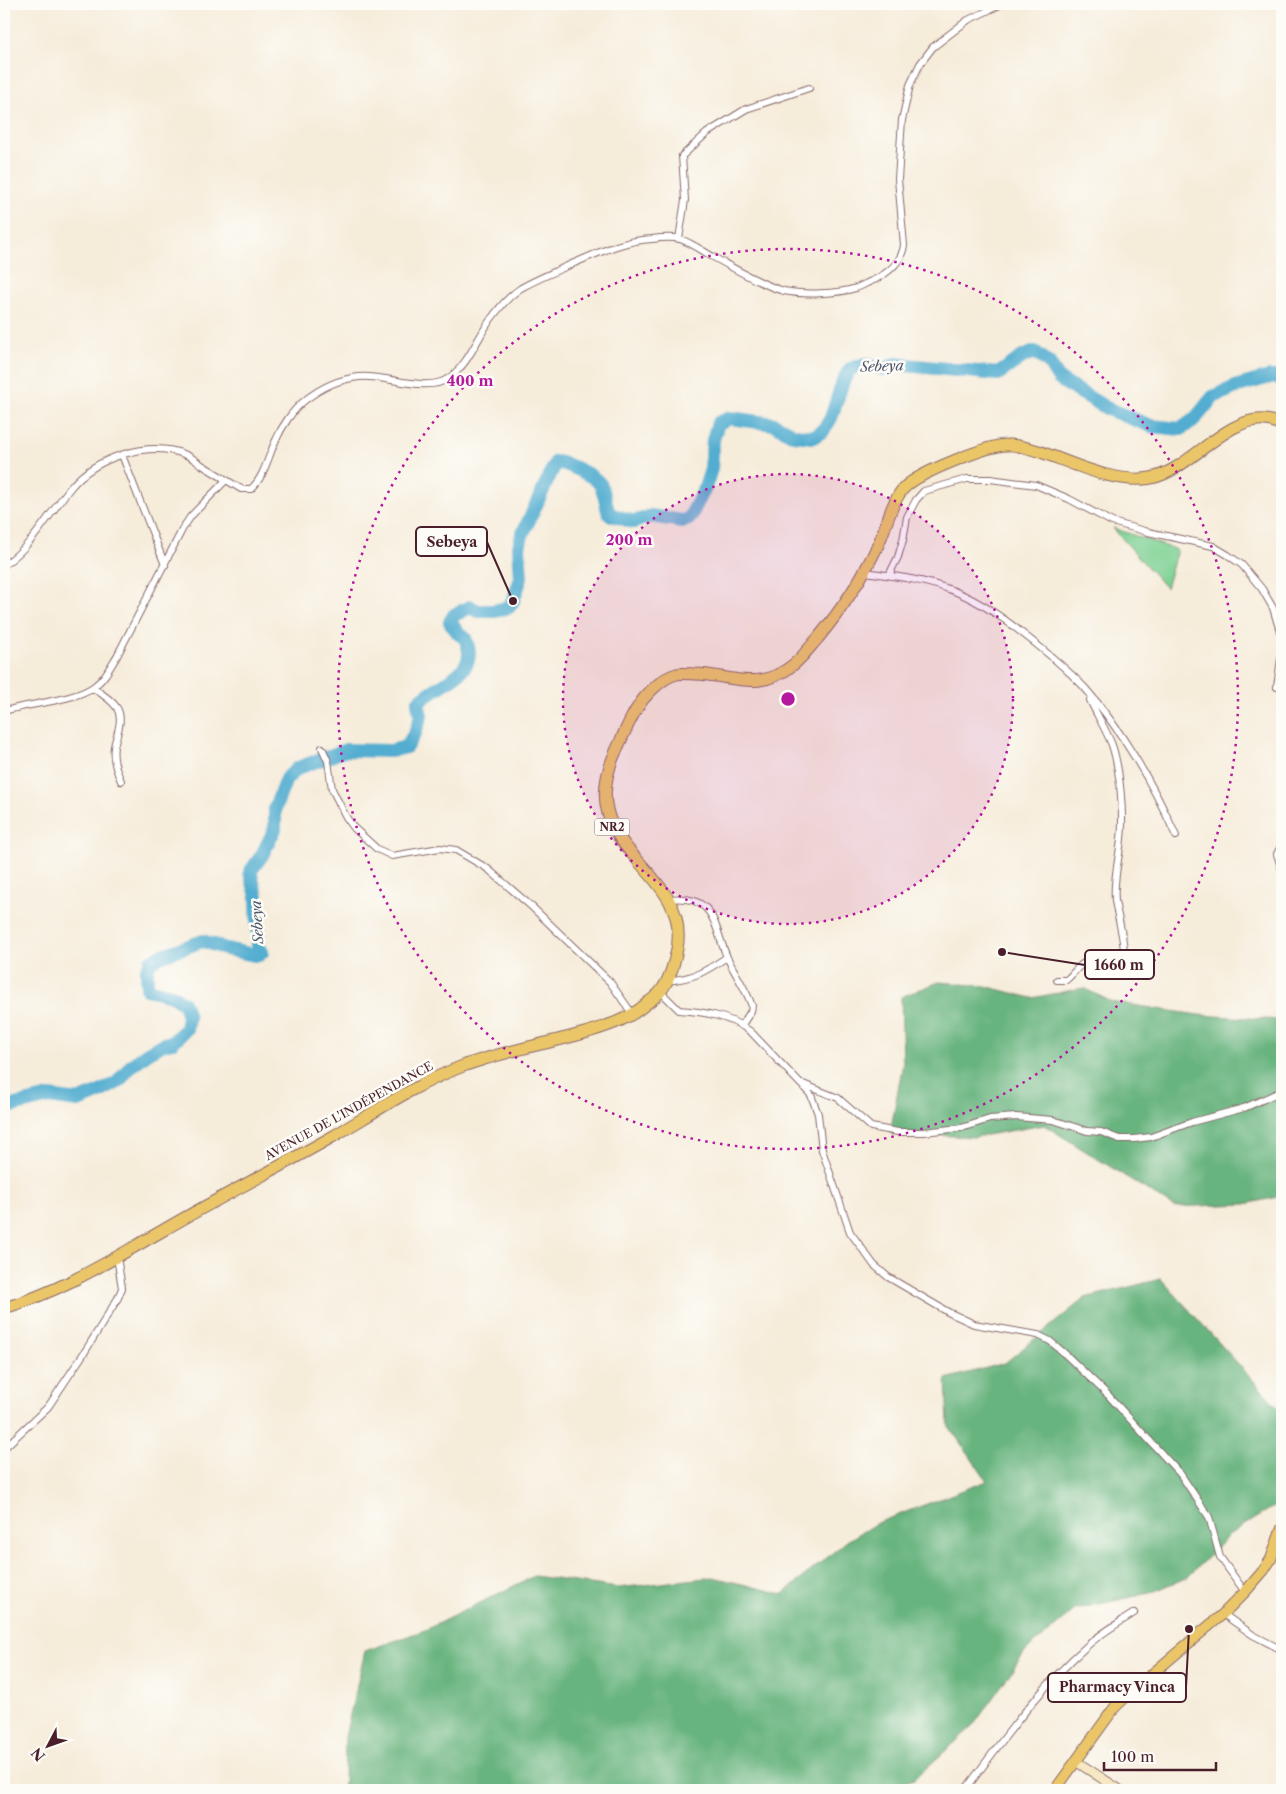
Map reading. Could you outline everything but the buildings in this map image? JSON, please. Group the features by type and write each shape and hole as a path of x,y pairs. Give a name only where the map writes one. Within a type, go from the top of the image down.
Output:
{"highway":[{"name":"AVENUE DE L'INDÉPENDANCE","path":"4,1308 27,1301 117,1257 212,1202 334,1136 399,1096 444,1074 491,1057 560,1040 612,1024 634,1015 661,992 674,967 679,938 678,923 669,899 611,826 605,804 609,766 637,708 650,691 673,674 709,674 749,682 776,677 793,665 848,600 866,572 887,526 895,499 905,486 920,476 958,460 1006,444 1055,456 1098,474 1131,479 1150,478 1167,472 1185,462 1233,428 1254,420 1267,420 1282,425"}],"main road":[{"path":"1055,1790 1115,1707 1223,1614 1245,1592 1271,1559 1282,1528"}],"street":[{"path":"4,566 36,535 70,488 82,475 105,461 139,451 166,450 186,455 241,489 251,489 256,484 286,422 302,403 320,390 358,377 375,377 418,384 436,383 449,379 464,363 504,302 520,289 565,267 617,246 641,239 679,239 747,275 784,290 805,293 855,288 883,276 898,262 904,252 898,179 902,120 910,86 920,64 933,47 968,20 1002,4"},
{"path":"679,239 685,200 682,156 707,133 746,109 809,88"},
{"path":"122,455 165,565"},
{"path":"889,575 898,557 907,517 916,500 924,491 967,479 990,479 1036,485 1069,499 1112,522 1213,546 1228,555 1242,565 1262,589 1272,608 1282,638"},
{"path":"4,711 68,698 93,688 106,674 117,656 183,528 191,516 226,480"},
{"path":"866,572 930,583 956,592 1007,621 1044,650 1084,688 1109,720 1142,770 1176,836"},
{"path":"1278,687 1282,652"},
{"path":"93,688 107,697 118,709 120,721 114,747 114,757 115,767 121,781"},
{"path":"1057,980 1066,980 1085,962 1090,961 1111,966 1117,963 1123,956 1124,947 1115,898 1115,874 1122,839 1121,798 1116,764 1112,745 1084,688"},
{"path":"324,751 328,761 332,790 346,817 354,828 376,849 392,856 440,848 456,850 488,869 532,907 610,982 634,1015"},
{"path":"1282,844 1277,854 1282,870"},
{"path":"669,899 682,898 694,900 704,906 715,921 727,957 752,1006 742,1025"},
{"path":"666,981 690,978 709,969 727,957"},
{"path":"661,992 679,1010 712,1013 742,1025 811,1095 816,1107 822,1150 850,1232 874,1264 888,1277 956,1316 974,1324 1038,1335 1063,1352 1108,1395 1181,1474 1209,1517 1220,1557 1245,1592"},
{"path":"802,1084 838,1098 871,1127 898,1132 923,1132 961,1128 990,1119 1016,1117 1053,1120 1087,1132 1101,1132 1119,1139 1151,1137 1192,1122 1244,1108 1282,1091"},
{"path":"4,1448 48,1406 118,1298 122,1288 117,1257"},
{"path":"965,1790 1035,1699 1061,1670 1088,1644 1134,1613"},
{"path":"1223,1614 1253,1635 1282,1650"},
{"path":"1077,1762 1120,1790"}],"green space":[{"path":"1113,528 1177,550 1166,588"},
{"path":"939,982 985,986 1032,998 1083,988 1112,1002 1198,1015 1282,1020 1282,1196 1245,1204 1174,1207 1044,1125 975,1137 890,1133 903,1063 901,997"},
{"path":"1161,1279 1282,1412 1281,1502 1230,1534 1188,1577 1150,1593 1076,1609 1026,1651 973,1726 914,1779 882,1790 339,1790 344,1781 345,1736 365,1651 425,1630 534,1576 618,1588 713,1577 783,1594 847,1541 877,1523 987,1481 948,1425 946,1379 1005,1363 1085,1298"}],"waterway":[{"name":"Sebeya","path":"4,1108 49,1097 78,1101 118,1082 131,1066 146,1054 163,1044 173,1042 186,1029 188,1017 184,1004 172,995 147,989 147,969 151,961 203,941 226,949 254,955 259,955 262,952 258,946 257,896 250,872 262,855 275,829 275,808 286,779 298,768 346,750 391,751 406,747 415,733 421,716 418,703 457,675 468,661 469,651 465,638 459,634 450,622 454,615 470,607 478,611 495,611 509,607 513,601 521,578 519,547 522,535 556,462 567,465 594,478 601,486 609,514 634,522 651,516 682,521 689,519 705,488 711,469 713,440 718,423 730,418 774,424 794,435 813,437 823,431 831,418 843,381 850,369 864,364 884,369 895,364 998,374 1024,356 1035,352 1049,363 1059,379 1108,409 1151,426 1181,429 1195,419 1213,397 1238,386 1270,377 1278,377 1282,380"}],"place":[{"name":"Sebeya","path":"513,601"},
{"name":"1660 m","path":"1002,952"},
{"name":"Pharmacy Vinca","path":"1189,1629"}]}
